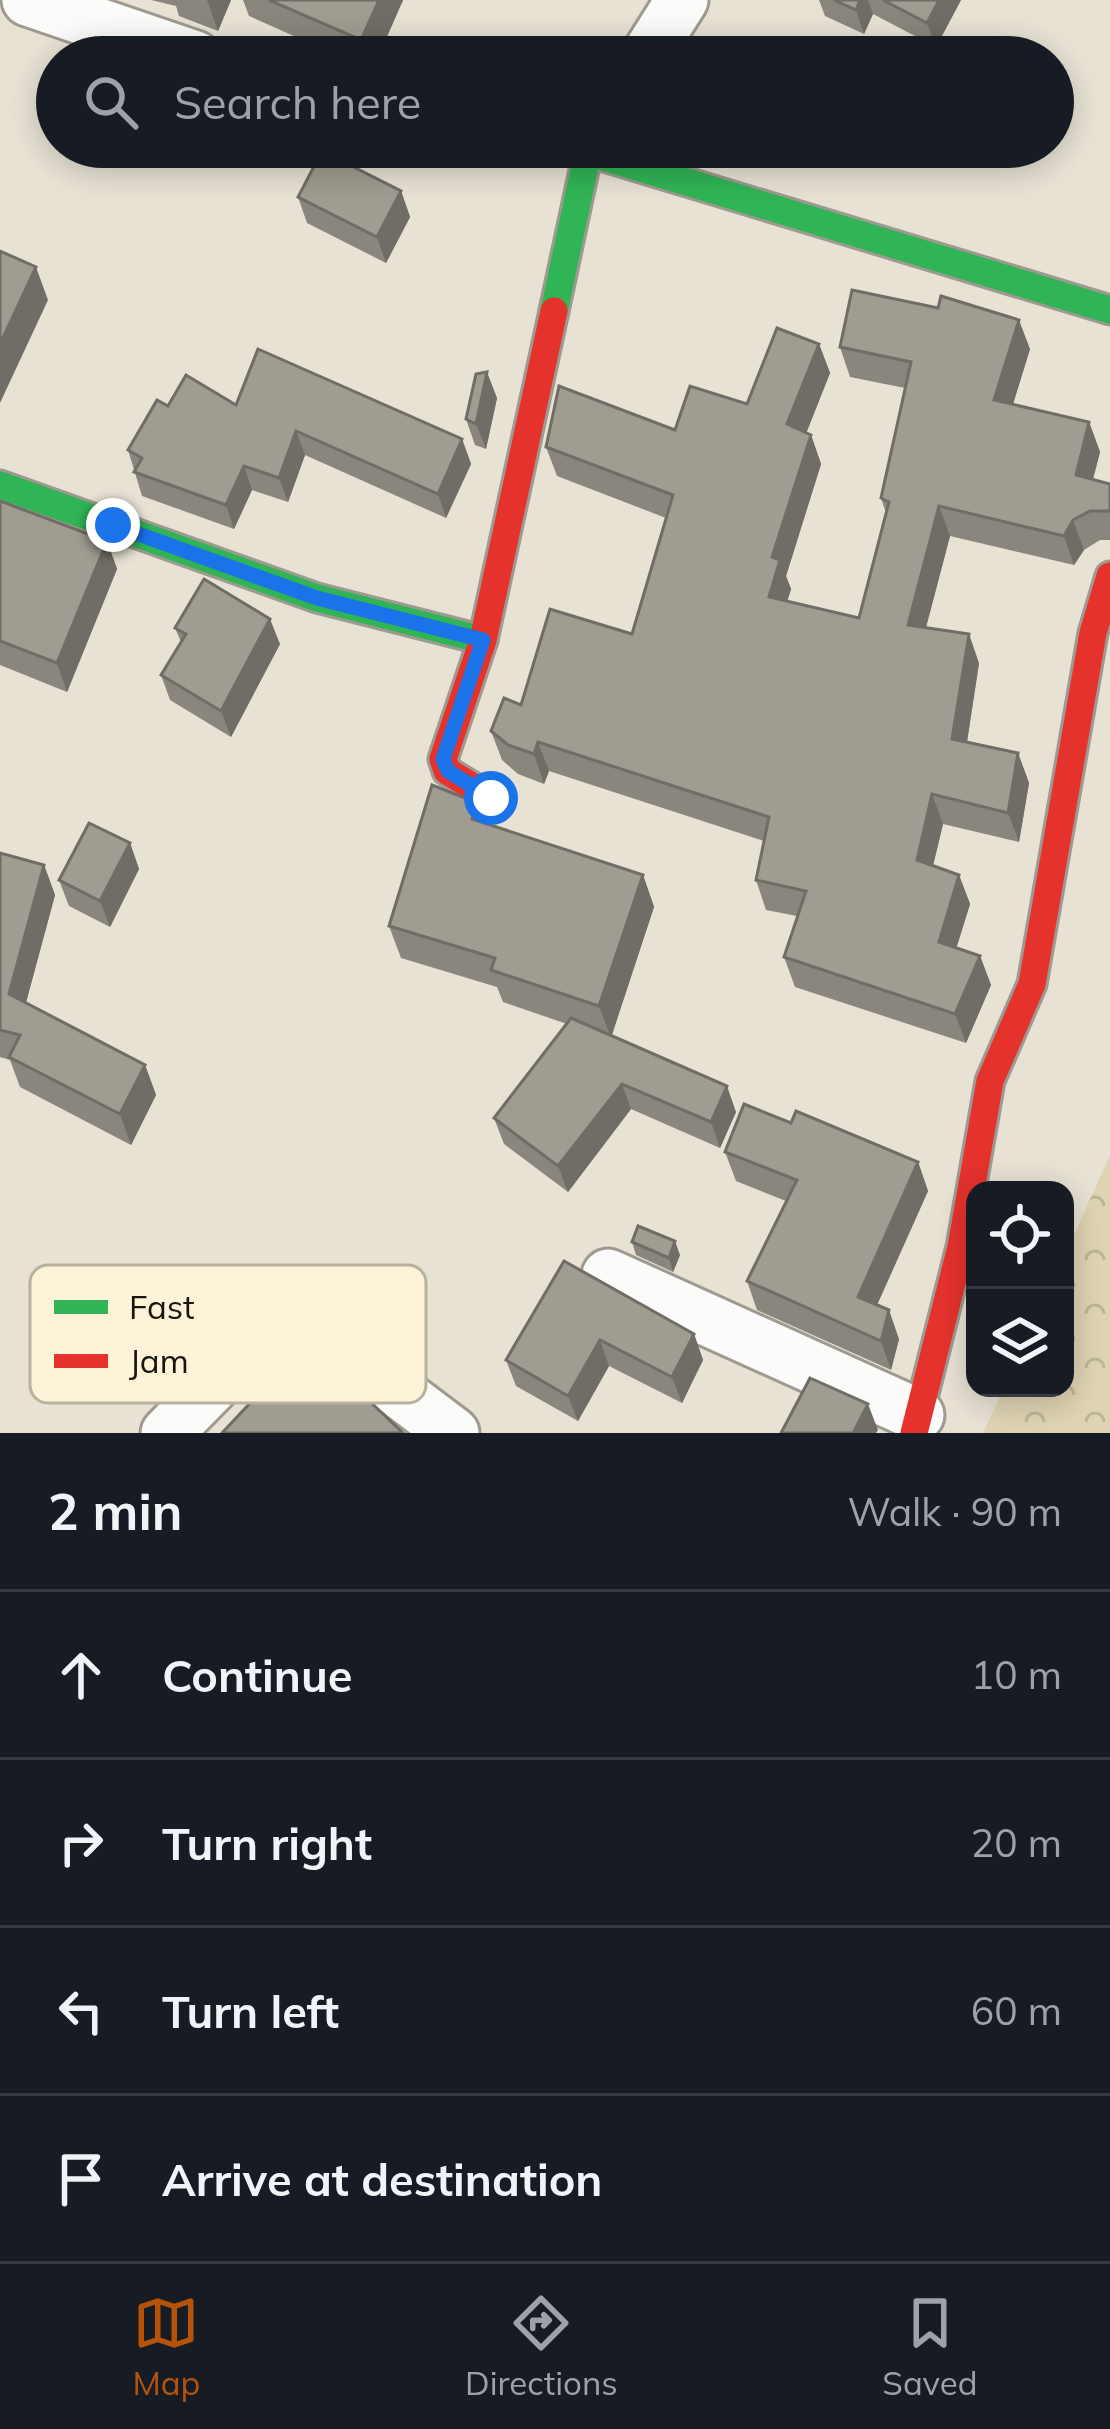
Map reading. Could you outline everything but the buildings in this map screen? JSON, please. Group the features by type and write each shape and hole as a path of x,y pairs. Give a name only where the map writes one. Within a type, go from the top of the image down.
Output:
{"street":[{"path":"28,0 147,18"},
{"path":"659,36 682,0"},
{"path":"491,798 448,771 443,759 483,640 578,168"},
{"path":"647,168 1110,310"},
{"path":"0,484 317,598 483,640"},
{"path":"608,1275 916,1424 961,1247 990,1081 1032,984 1093,633 1110,576"},
{"path":"167,1433 196,1403"},
{"path":"413,1403 453,1433"}],"green space":[{"path":"1110,1155 1110,1433 983,1433 1000,1397 1074,1397 1074,1235"}],"traffic: fast":[{"path":"554,311 585,168"},
{"path":"640,168 1110,310"},
{"path":"0,485 317,598 483,640"}],"traffic: jam":[{"path":"491,798 447,771 443,759 483,640 554,311"},
{"path":"914,1433 961,1247 990,1081 1032,984 1093,633 1110,576"}],"route":[{"path":"113,525 317,598 483,640 443,759 448,771 491,798"}]}
